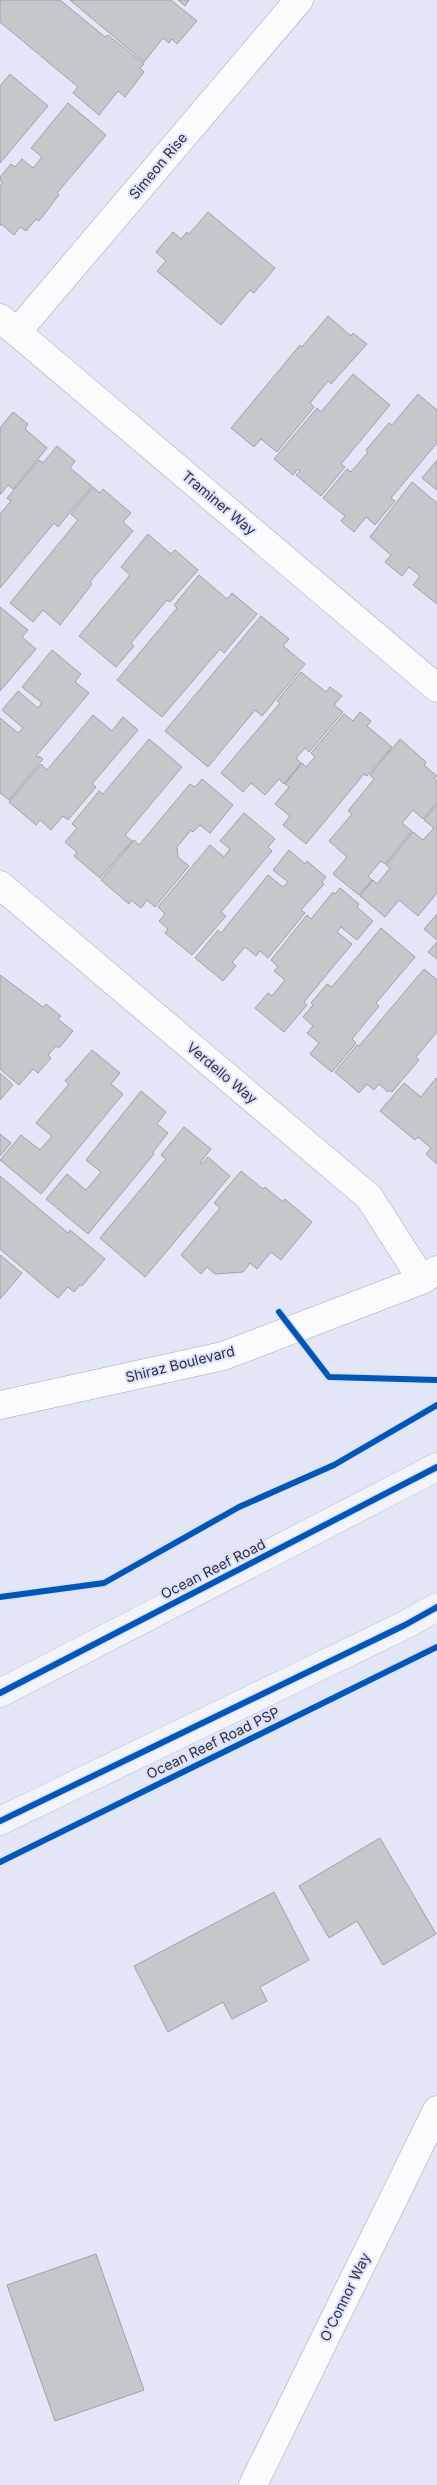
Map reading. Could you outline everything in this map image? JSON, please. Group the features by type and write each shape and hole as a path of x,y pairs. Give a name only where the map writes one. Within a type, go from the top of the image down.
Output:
{"main road":[{"name":"Ocean Reef Road","path":"0,1693 437,1467"},
{"path":"0,1821 405,1625 437,1607"}],"street":[{"name":"Simeon Rise","path":"9,325 299,0"},
{"name":"Traminer Way","path":"9,325 437,688"},
{"name":"Verdello Way","path":"0,885 369,1197 430,1275"},
{"name":"Shiraz Boulevard","path":"0,1405 223,1356 430,1275"},
{"name":"O'Connor Way","path":"253,2485 437,2110"}],"building":[{"path":"0,0 60,0 105,37 108,35 144,64 140,68 144,72 125,97 118,91 99,115 73,93 78,87 0,22"},
{"path":"70,0 171,0 197,21 177,44 172,39 169,43 163,38 144,62"},
{"path":"178,0 189,0 185,6"},
{"path":"10,74 48,106 0,163 0,86"},
{"path":"68,103 106,135 57,193 59,195 39,221 36,219 26,231 20,227 14,235 1,224 0,226 0,186 2,184 0,177 11,164 15,167 22,159 33,168 42,157 31,148"},
{"path":"208,212 275,268 254,293 250,290 221,325 157,271 166,261 156,252 173,232 181,239 187,232 189,234"},
{"path":"328,316 351,336 353,333 367,344 331,384 328,381 310,403 314,407 277,452 261,439 254,447 231,428 300,345 302,347"},
{"path":"353,374 390,405 341,464 345,467 321,496 296,475 300,471 298,469 293,475 274,459 317,408 321,412"},
{"path":"418,394 437,410 437,443 391,498 395,501 375,525 366,517 354,532 341,521 345,516 323,498 347,469 351,472 368,452 366,450 389,423 392,425"},
{"path":"13,412 28,424 25,429 47,448 13,489 8,485 0,495 0,428"},
{"path":"57,446 75,461 70,468 92,486 58,527 54,523 0,588 0,514 11,501 7,498 39,460 43,463"},
{"path":"437,460 437,490 422,478"},
{"path":"412,482 437,503 437,604 413,585 420,576 409,567 402,576 385,562 391,555 370,537"},
{"path":"93,487 100,493 103,489 131,513 123,522 133,531 90,582 92,584 60,625 43,610 33,622 10,603 78,520 71,514"},
{"path":"148,534 171,554 175,550 198,570 170,602 167,600 131,643 134,646 116,667 79,636 130,575 121,567"},
{"path":"199,575 227,599 232,593 257,614 224,653 220,649 162,717 117,680 177,608 174,605"},
{"path":"0,607 28,630 22,637 36,649 0,691"},
{"path":"261,616 289,639 283,646 305,664 262,716 255,710 208,767 165,731"},
{"path":"52,650 81,674 75,682 89,693 36,756 43,759 9,800 0,793 0,718 18,733 23,728 2,710 18,691 38,708 42,703 22,687"},
{"path":"301,672 326,692 330,687 342,696 334,705 343,712 309,752 305,748 296,758 301,763 284,784 279,779 265,795 251,783 243,792 221,773 280,703 277,701"},
{"path":"360,712 371,721 367,726 392,747 367,776 364,774 306,844 283,825 290,816 275,804 289,787 285,784 302,763 306,767 315,757 311,753 344,714 353,721"},
{"path":"93,715 112,731 123,717 138,730 92,784 96,787 68,820 63,816 51,830 40,820 36,825 9,802 41,764 47,770"},
{"path":"149,739 182,767 125,835 132,841 100,878 74,856 77,852 65,842 77,828 72,824 99,791 103,794"},
{"path":"400,739 426,762 424,765 437,776 434,778 437,781 437,802 423,819 413,810 402,823 412,831 385,864 381,861 368,876 372,880 359,895 333,874 347,857 329,841 352,814 348,811 374,779 370,775"},
{"path":"202,779 233,805 210,833 200,825 193,832 191,830 177,847 178,857 189,866 155,907 147,900 141,908 131,900 129,904 101,880 134,840 139,845 190,784 195,787"},
{"path":"437,804 437,893 418,916 399,900 385,917 360,896 373,880 377,884 390,868 386,865 413,832 423,840 434,828 424,820"},
{"path":"244,813 275,839 268,847 272,851 221,912 226,916 192,955 165,933 168,929 159,921 165,914 158,907 210,845 224,857 230,849 220,841"},
{"path":"289,850 305,864 307,861 326,877 322,882 324,884 301,910 305,913 268,958 260,951 256,956 245,947 232,962 236,966 223,981 195,958 218,930 221,933 268,875 283,887 288,882 273,870"},
{"path":"340,888 359,904 357,907 373,921 357,940 341,927 337,932 352,944 304,1002 307,1005 284,1032 255,1008 268,993 272,996 285,980 274,971 278,967 271,960 307,915 311,919 333,892 335,894"},
{"path":"437,914 437,940 424,929"},
{"path":"381,928 415,957 376,1003 379,1006 352,1039 356,1043 332,1072 310,1054 319,1043 307,1033 313,1026 303,1017 313,1005 311,1003 327,984 332,987"},
{"path":"437,942 437,959 428,952"},
{"path":"424,969 437,980 437,1032 416,1057 419,1060 392,1092 389,1090 388,1092 379,1084 374,1090 367,1084 359,1093 335,1072"},
{"path":"0,975 43,1007 46,1004 61,1016 58,1019 73,1031 59,1048 56,1046 48,1055 51,1058 38,1073 33,1069 19,1085 0,1069"},
{"path":"92,1050 120,1073 111,1084 123,1094 41,1194 0,1160 21,1135 40,1150 52,1136 36,1123 69,1084 65,1081"},
{"path":"0,1073 13,1085 0,1100"},
{"path":"436,1078 437,1164 426,1154 431,1148 418,1137 415,1140 380,1111 404,1083 421,1097"},
{"path":"141,1091 166,1112 157,1124 168,1133 153,1152 154,1154 88,1234 46,1199 67,1174 86,1190 101,1172 86,1160"},
{"path":"184,1127 211,1149 200,1163 202,1164 208,1157 230,1176 145,1277 100,1238 166,1159 161,1155"},
{"path":"0,1134 11,1143 1,1155 0,1155"},
{"path":"241,1171 283,1202 285,1199 312,1222 281,1260 271,1252 257,1269 250,1263 243,1272 215,1274 207,1267 201,1274 181,1255 220,1208 214,1203"},
{"path":"0,1176 68,1233 70,1230 105,1259 82,1286 80,1285 74,1292 68,1287 58,1298 0,1249"},
{"path":"0,1255 22,1273 0,1299"},
{"path":"380,1838 436,1934 383,1965 357,1921 329,1938 299,1886"},
{"path":"274,1892 309,1960 260,1987 267,2001 232,2019 223,2002 168,2032 134,1966"},
{"path":"96,2254 144,2390 55,2421 7,2285"}],"cycle path":[{"path":"279,1312 329,1377 437,1380"},
{"path":"0,1597 104,1583 239,1507 334,1465 437,1405"},
{"path":"0,1693 437,1467"},
{"path":"0,1821 405,1625 437,1607"},
{"name":"Ocean Reef Road PSP","path":"0,1862 437,1647"}]}
